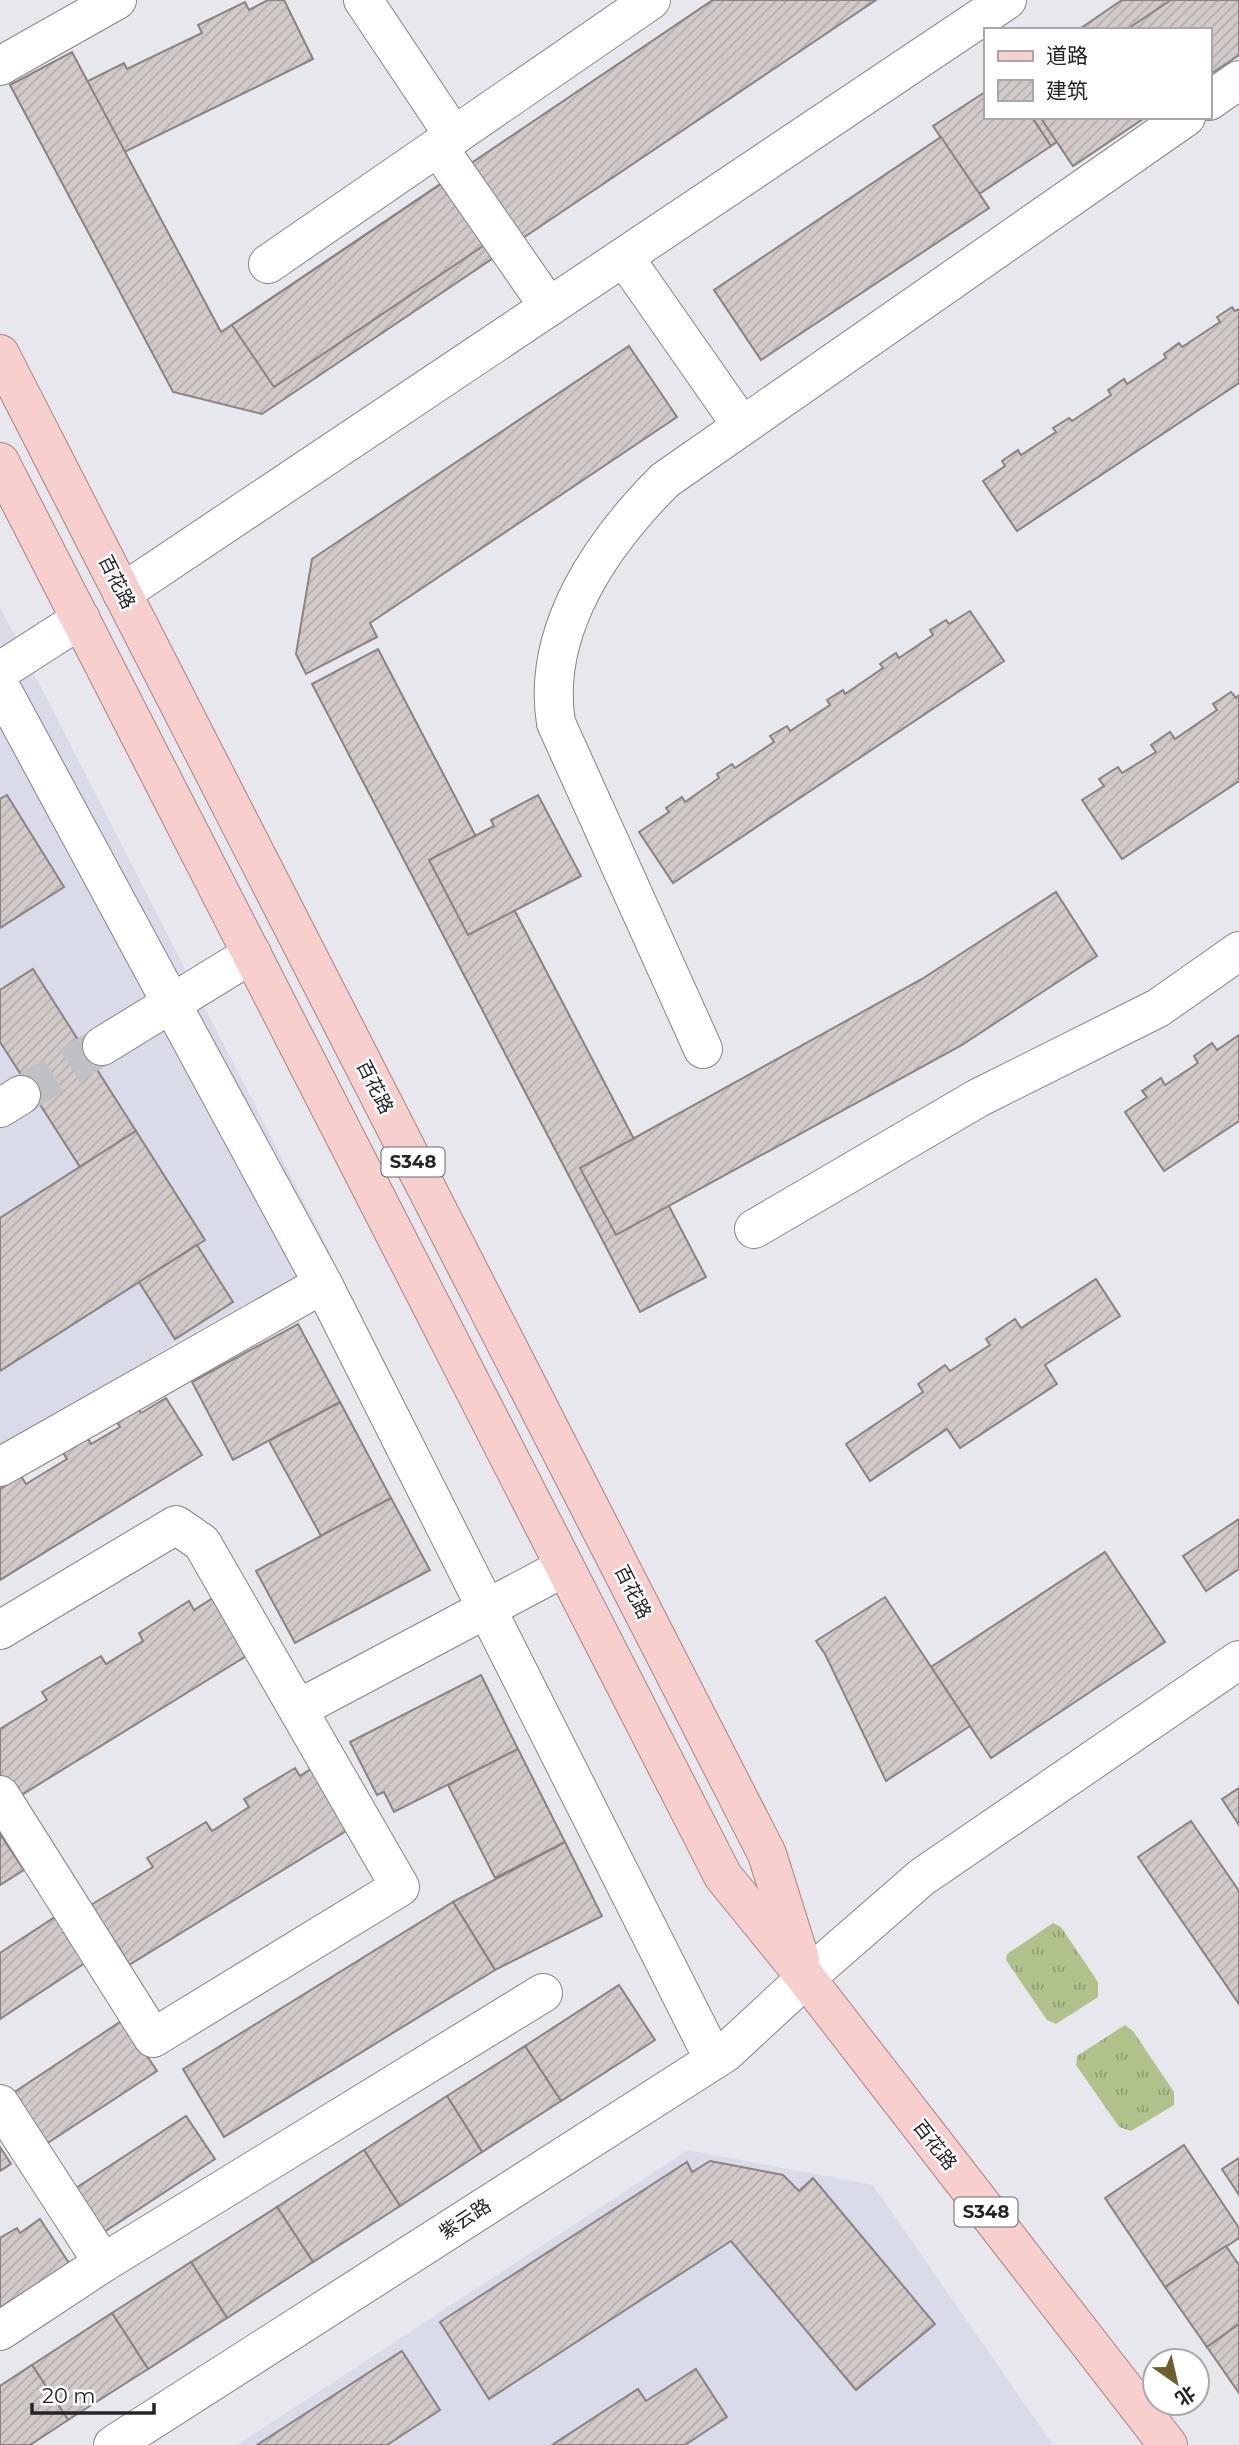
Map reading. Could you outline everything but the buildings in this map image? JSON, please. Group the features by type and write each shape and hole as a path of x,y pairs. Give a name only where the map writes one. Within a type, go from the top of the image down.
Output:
{"main road":[{"name":"百花路","path":"0,354 767,1854 806,1978"},
{"name":"百花路","path":"0,462 723,1876 806,1978 1167,2445"}],"street":[{"path":"0,66 117,0"},
{"path":"363,0 549,307"},
{"path":"268,264 652,0"},
{"path":"122,593 1007,0"},
{"path":"1211,100 1239,80"},
{"path":"703,1049 556,723 553,702 556,662 572,612 587,580 608,544 635,510 665,480 1183,119"},
{"path":"624,257 742,426"},
{"path":"0,671 80,619"},
{"path":"0,686 323,1284 714,2060"},
{"path":"754,1229 978,1098 1158,1007 1239,951"},
{"path":"102,1046 252,954"},
{"path":"0,1467 323,1284"},
{"path":"0,1630 176,1525 202,1543 400,1887 153,2038 0,1795"},
{"path":"298,1709 565,1567"},
{"name":"紫云路","path":"113,2445 725,2053 922,1877 1239,1660"},
{"path":"0,2331 103,2263 542,1993"},
{"path":"0,2104 103,2263"}],"shaded area":[{"path":"0,607 333,1258 176,1342 0,1452"},
{"path":"688,2150 873,2185 1053,2445 237,2445"}],"green space":[{"path":"1053,1923 1061,1927 1098,1982 1098,1997 1056,2024 1047,2020 1006,1960 1007,1954"},
{"path":"1125,2025 1133,2031 1174,2092 1174,2105 1131,2131 1119,2127 1076,2065 1077,2056"}],"tunnel":[{"path":"21,1095 102,1046"}]}
